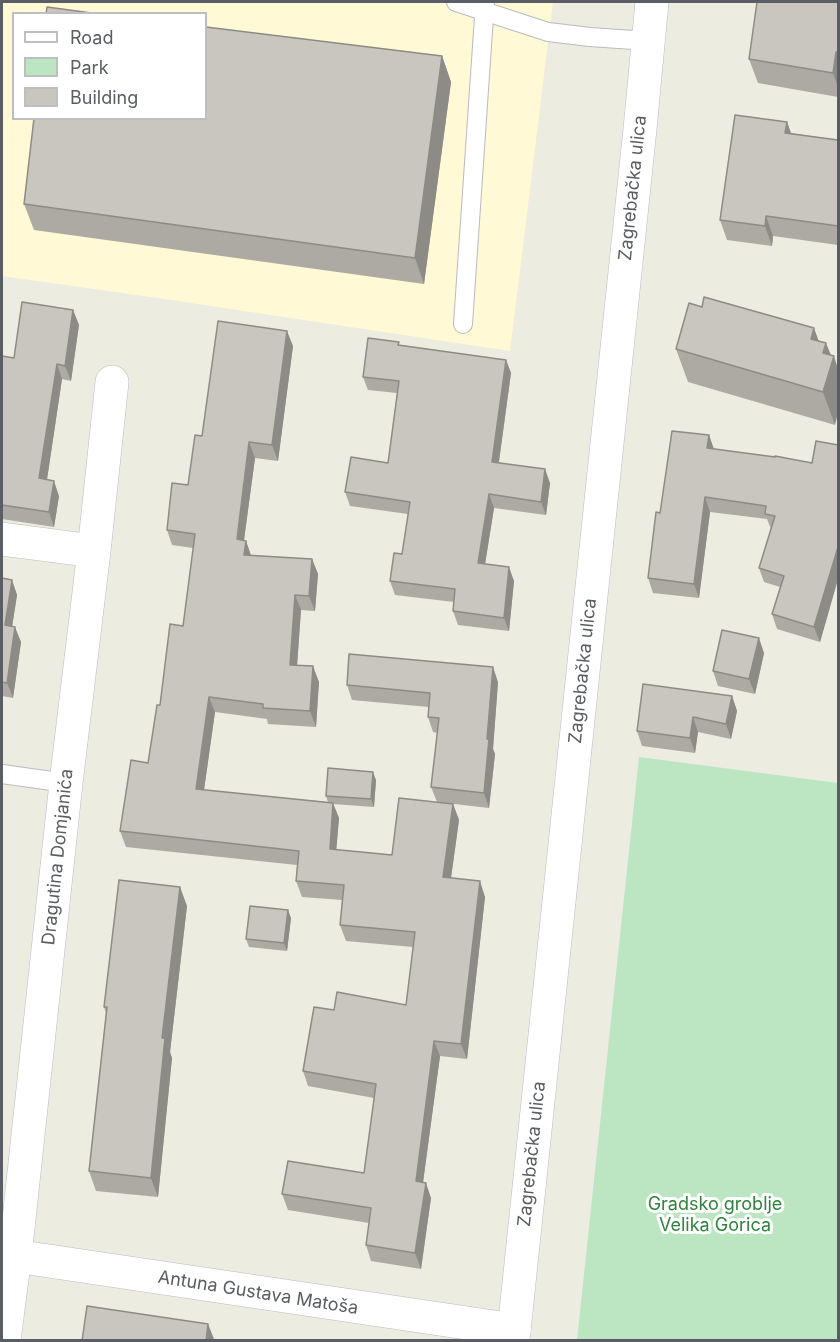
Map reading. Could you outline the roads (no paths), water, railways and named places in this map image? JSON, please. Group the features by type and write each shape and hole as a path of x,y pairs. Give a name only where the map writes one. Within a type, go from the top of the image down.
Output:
{"street":[{"name":"Zagrebačka ulica","path":"513,1336 652,2"},
{"name":"Dragutina Domjanića","path":"4,1341 8,1255 94,551 112,382"},
{"path":"2,539 94,551"},
{"name":"Antuna Gustava Matoša","path":"8,1255 513,1336"}],"lane":[{"path":"456,2 485,6 548,32 648,41"},
{"path":"463,324 485,6"},
{"path":"2,774 66,783"}],"park label":[{"name":"Gradsko groblje Velika Gorica","path":"715,1215"}]}
